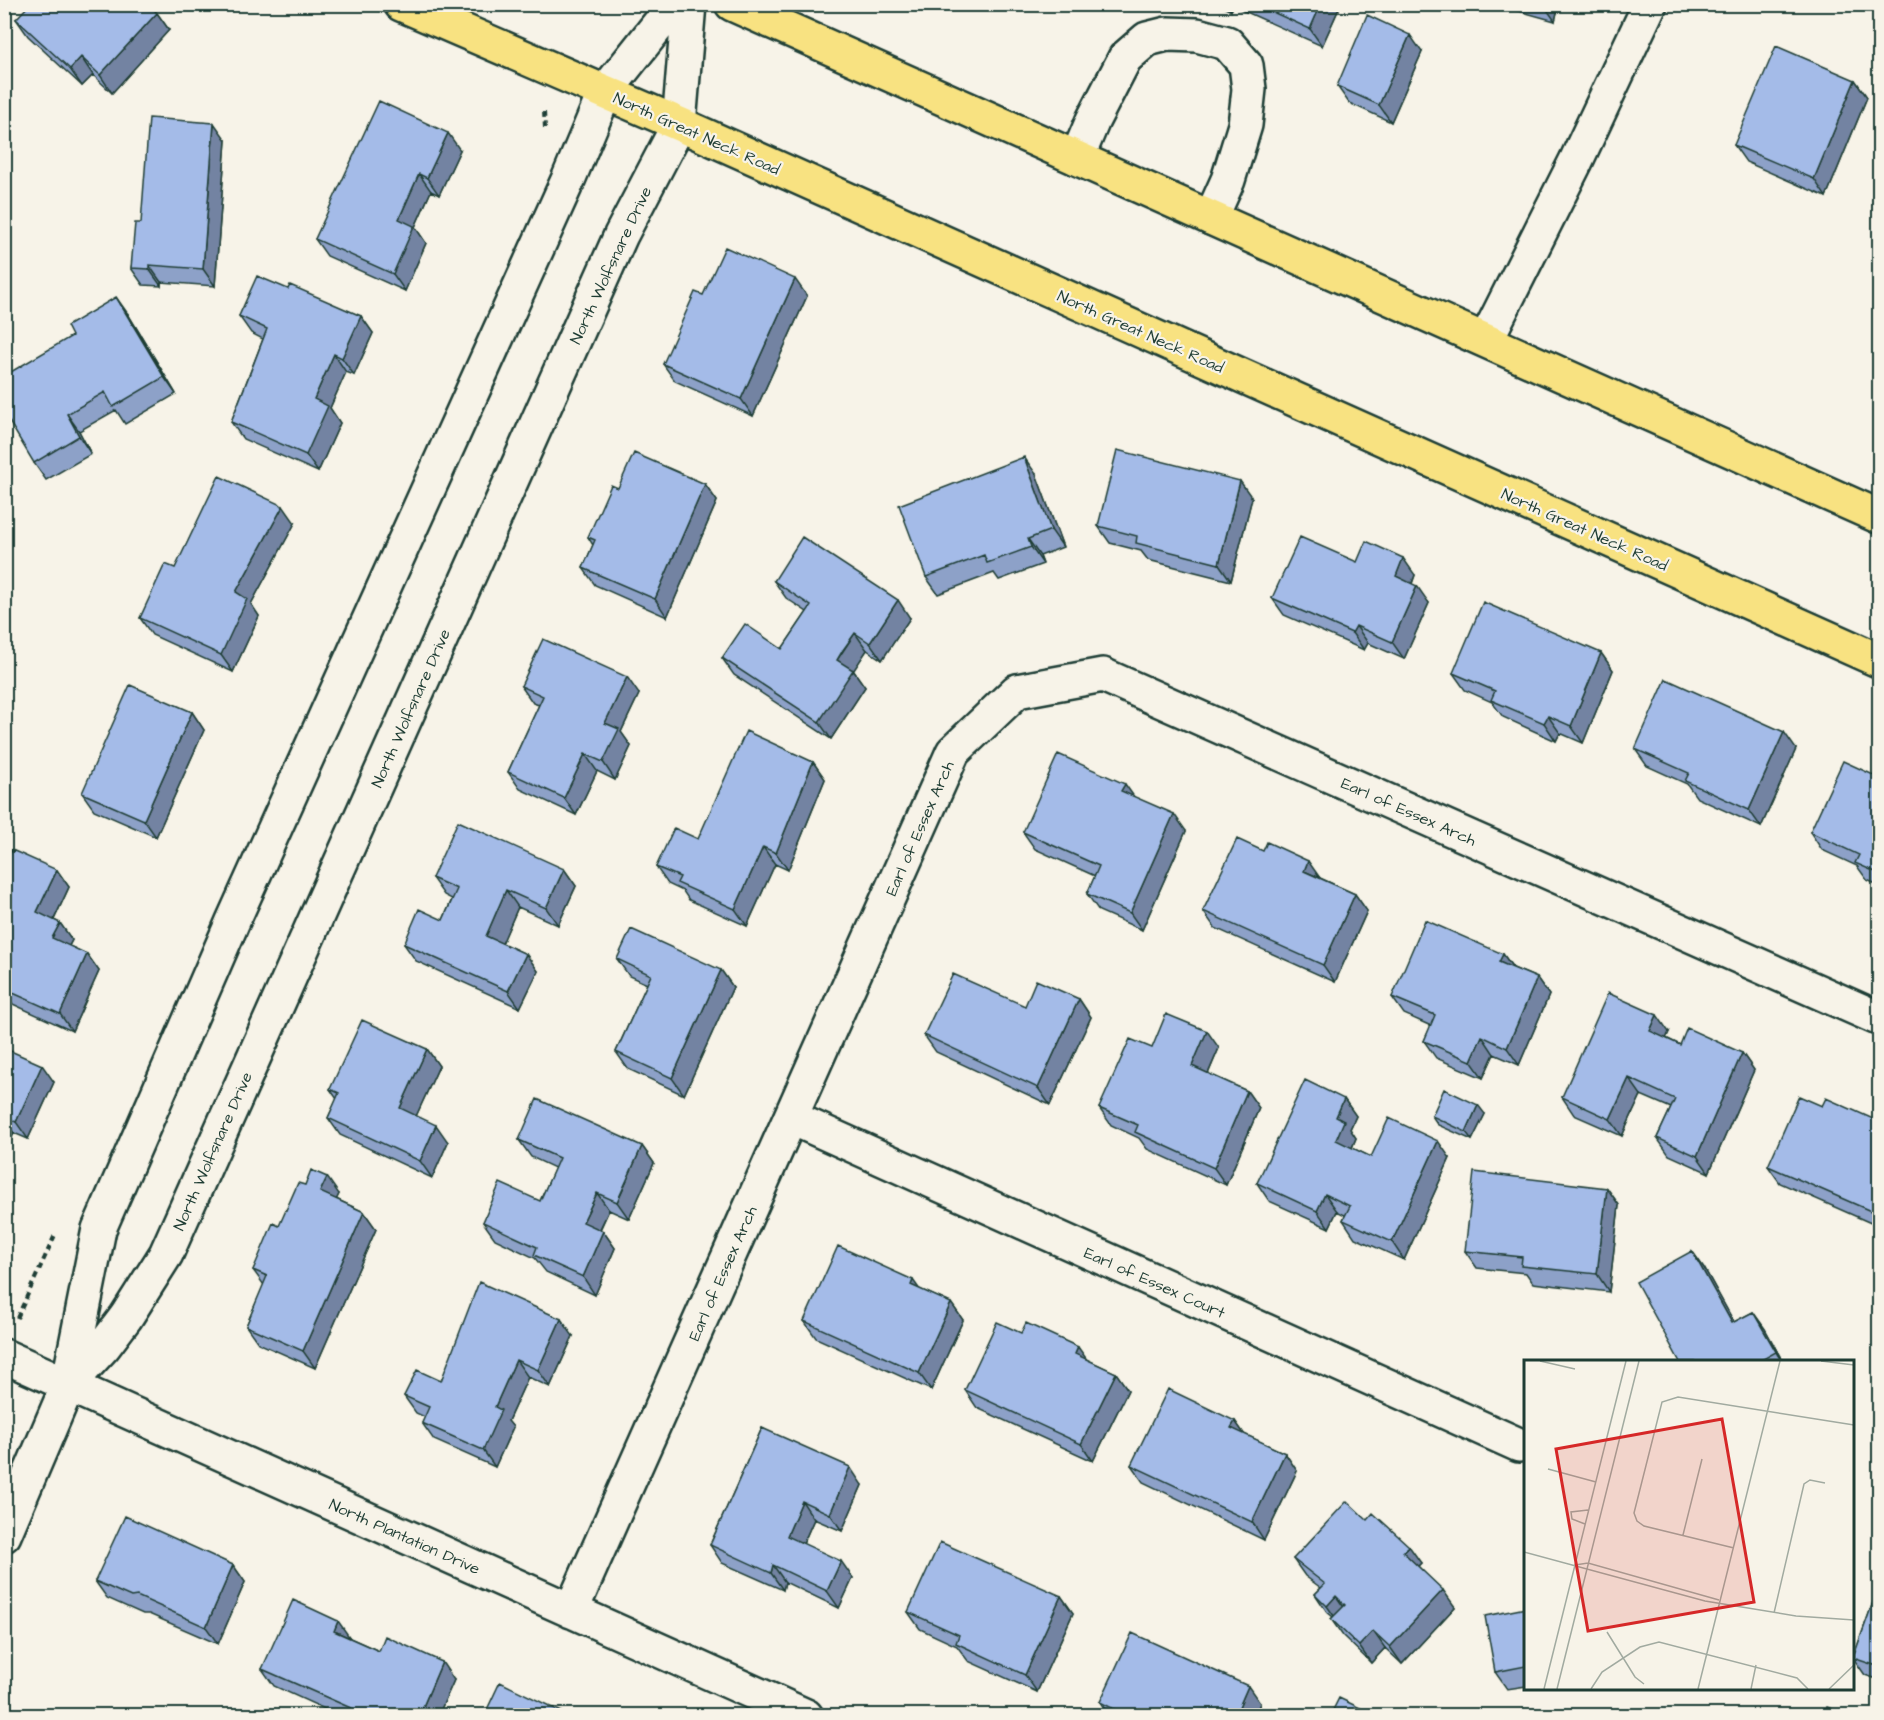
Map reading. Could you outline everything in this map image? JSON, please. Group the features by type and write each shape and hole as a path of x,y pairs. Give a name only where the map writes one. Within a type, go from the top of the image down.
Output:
{"main road":[{"name":"North Great Neck Road","path":"401,4 679,124 1880,661"},
{"path":"732,4 1880,517"}],"street":[{"name":"North Wolfsnare Drive","path":"4,1536 68,1385 99,1229 238,910 568,180 605,93 675,4"},
{"name":"North Wolfsnare Drive","path":"68,1385 104,1346 126,1317 166,1254 621,235 679,124 688,4"},
{"path":"1486,340 1576,161 1650,4"},
{"path":"1077,158 1093,120 1125,58 1147,39 1167,34 1197,35 1227,43 1246,65 1249,89 1245,125 1228,180 1211,218"},
{"name":"Earl of Essex Arch","path":"571,1611 953,752 1017,691 1103,675 1880,1020"},
{"name":"Earl of Essex Court","path":"792,1118 1519,1445"},
{"name":"North Plantation Drive","path":"4,1356 806,1716"}],"building":[{"path":"30,4 149,4 157,13 100,75 81,57 70,69 16,19"},
{"path":"1255,4 1321,4 1310,29"},
{"path":"1367,15 1410,35 1379,105 1337,86"},
{"path":"1776,46 1855,80 1814,179 1734,145"},
{"path":"379,101 448,133 427,178 419,174 399,219 414,226 393,274 315,239"},
{"path":"149,118 214,123 203,269 149,265 149,269 131,268 135,223 141,223"},
{"path":"725,247 795,279 741,399 663,364 695,292 703,295"},
{"path":"257,276 288,289 290,285 361,316 342,358 334,354 314,399 328,406 306,455 231,422 267,329 239,316"},
{"path":"116,297 164,377 113,407 105,392 67,414 79,436 34,463 4,413 4,376 72,336 67,326"},
{"path":"1117,450 1240,481 1219,564 1136,543 1137,536 1098,526"},
{"path":"634,453 705,484 655,599 583,568 595,540 588,537 611,485 618,488"},
{"path":"1024,457 1051,530 1028,539 1031,547 987,563 984,555 926,577 899,505"},
{"path":"219,476 283,506 236,592 247,599 221,655 140,618 165,564 175,568"},
{"path":"802,537 898,600 870,643 855,633 843,650 837,660 853,670 819,722 722,658 745,624 782,649 811,606 774,581"},
{"path":"1300,537 1357,562 1366,541 1403,558 1396,576 1417,586 1392,642 1356,626 1352,633 1272,598"},
{"path":"1483,602 1601,653 1571,726 1548,716 1544,723 1491,700 1495,691 1453,673"},
{"path":"543,639 627,677 605,723 619,729 603,762 585,754 564,798 508,772 543,696 521,686"},
{"path":"1666,679 1784,732 1749,810 1685,781 1689,773 1635,749"},
{"path":"130,685 192,712 144,820 82,793"},
{"path":"746,731 813,762 776,853 763,847 735,909 677,883 680,877 656,867 674,828 698,839"},
{"path":"1058,754 1125,784 1121,791 1174,814 1130,913 1087,894 1099,866 1023,832"},
{"path":"1843,761 1880,778 1880,874 1855,863 1859,855 1810,832"},
{"path":"458,821 564,869 546,908 506,890 486,936 526,954 508,991 404,944 419,909 443,920 457,889 432,878"},
{"path":"1237,839 1263,851 1267,842 1308,861 1304,871 1355,894 1323,965 1203,911"},
{"path":"12,850 57,870 37,912 60,923 52,938 87,954 60,1014 4,989 4,866"},
{"path":"1425,920 1503,954 1499,962 1537,978 1507,1048 1482,1036 1471,1061 1424,1041 1435,1015 1392,997"},
{"path":"631,929 721,970 672,1078 616,1052 651,975 617,959"},
{"path":"953,974 1025,1006 1036,980 1079,999 1038,1088 924,1035"},
{"path":"1608,993 1657,1015 1650,1031 1680,1045 1687,1028 1742,1053 1697,1156 1657,1138 1675,1099 1629,1078 1610,1119 1562,1097"},
{"path":"1166,1014 1207,1031 1192,1066 1247,1091 1214,1168 1135,1132 1138,1125 1099,1108 1130,1039 1152,1048"},
{"path":"362,1020 427,1049 400,1108 436,1125 420,1161 328,1118 339,1093 330,1089"},
{"path":"4,1048 42,1065 16,1122 4,1117"},
{"path":"1305,1080 1344,1099 1336,1117 1344,1121 1336,1140 1371,1157 1389,1118 1438,1141 1392,1242 1343,1220 1350,1206 1325,1194 1317,1211 1257,1183"},
{"path":"1444,1089 1478,1105 1466,1132 1432,1116"},
{"path":"1799,1096 1822,1106 1826,1098 1880,1122 1878,1131 1880,1131 1880,1215 1768,1166"},
{"path":"537,1099 642,1146 617,1202 597,1193 583,1222 603,1231 583,1277 534,1255 537,1247 483,1222 500,1183 540,1201 559,1158 519,1140"},
{"path":"311,1170 327,1177 320,1192 364,1212 303,1351 246,1326 267,1276 253,1270 273,1223 279,1226 298,1183 305,1185"},
{"path":"1474,1172 1607,1188 1597,1274 1521,1266 1522,1257 1465,1251"},
{"path":"838,1246 913,1280 911,1285 951,1303 919,1373 804,1321"},
{"path":"1692,1251 1732,1323 1753,1312 1776,1352 1762,1360 1679,1360 1636,1282"},
{"path":"479,1282 561,1319 538,1370 516,1360 495,1407 501,1410 483,1450 422,1423 429,1407 404,1396 417,1370 441,1381"},
{"path":"997,1322 1021,1333 1026,1323 1078,1347 1075,1354 1116,1373 1081,1444 965,1390"},
{"path":"1168,1389 1235,1421 1231,1428 1285,1453 1252,1522 1131,1465"},
{"path":"762,1428 850,1467 830,1514 802,1501 787,1536 841,1561 827,1591 773,1565 771,1573 710,1545"},
{"path":"1347,1501 1367,1520 1373,1513 1409,1546 1403,1552 1443,1590 1390,1647 1373,1631 1359,1646 1331,1619 1345,1605 1336,1596 1327,1606 1315,1594 1325,1584 1293,1559"},
{"path":"125,1516 233,1565 206,1627 137,1596 131,1597 95,1581"},
{"path":"940,1542 1061,1596 1025,1675 956,1643 959,1635 908,1612"},
{"path":"1880,1583 1880,1667 1854,1658"},
{"path":"293,1600 338,1621 334,1631 379,1651 385,1636 442,1662 419,1716 350,1716 353,1709 262,1669"},
{"path":"1524,1608 1524,1666 1495,1672 1485,1616"},
{"path":"1132,1633 1248,1686 1235,1716 1128,1716 1100,1702"},
{"path":"500,1682 570,1716 484,1716"},
{"path":"1339,1698 1377,1716 1330,1716"},
{"path":"1827,1707 1850,1716 1824,1716"}]}
